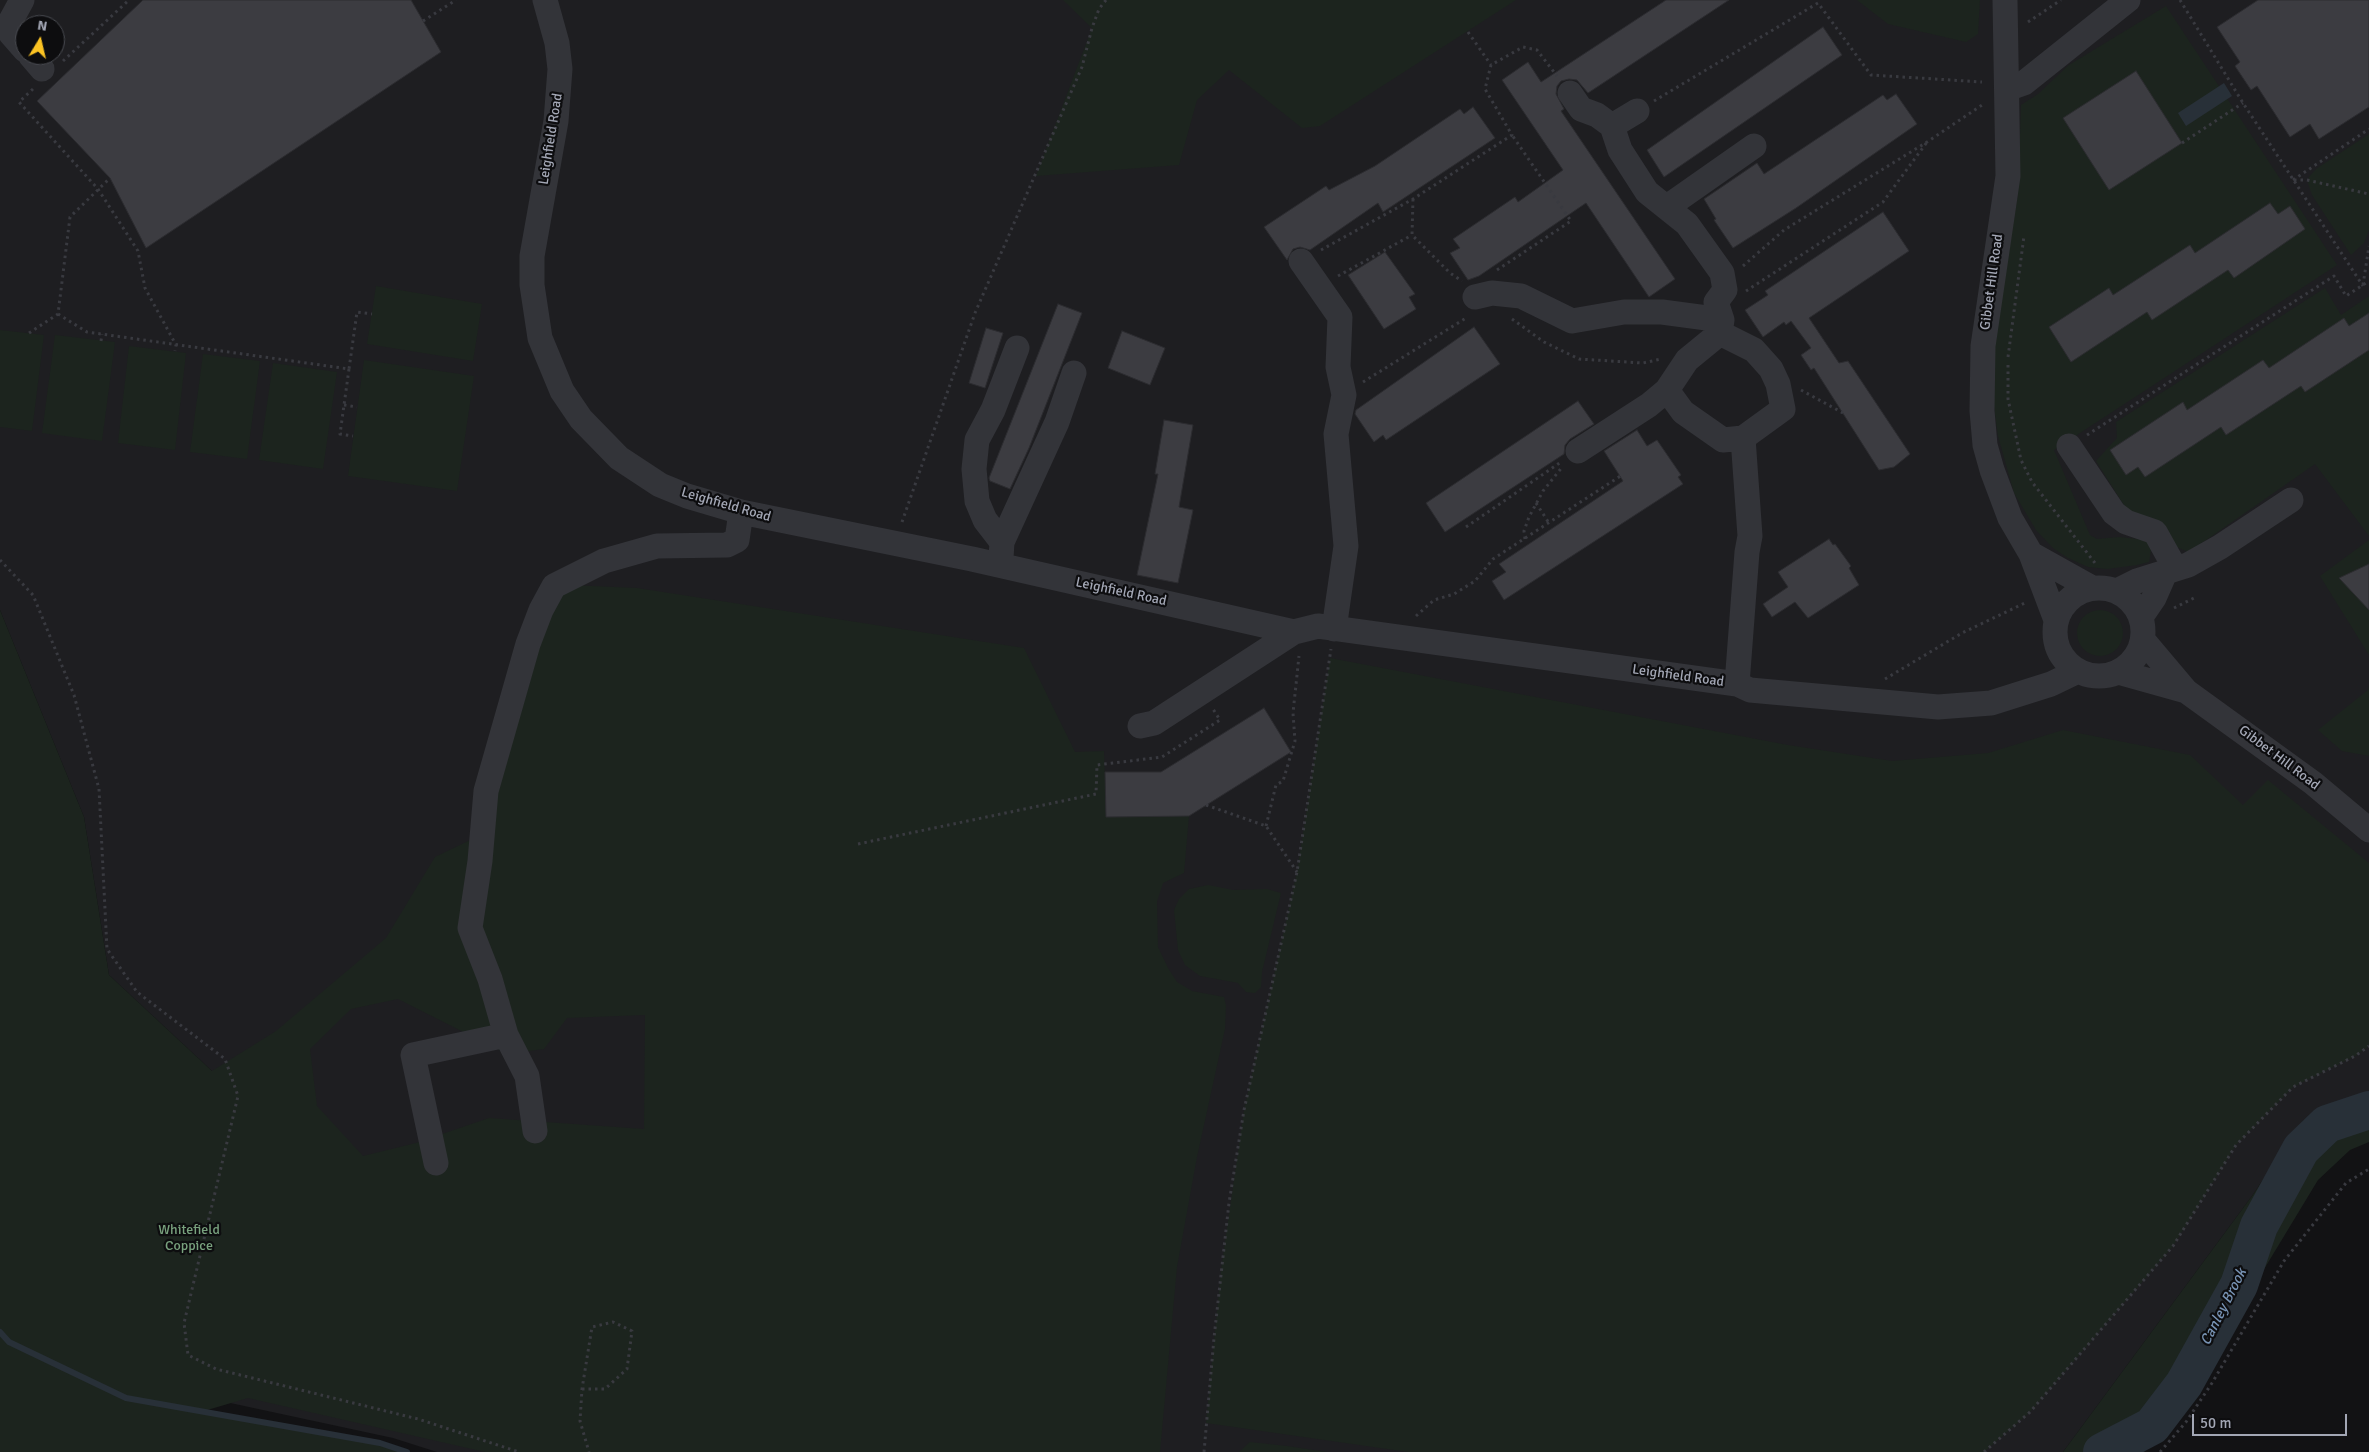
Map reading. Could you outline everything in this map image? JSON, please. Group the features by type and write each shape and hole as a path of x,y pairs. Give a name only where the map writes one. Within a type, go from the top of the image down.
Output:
{"street":[{"path":"15,39 11,34 10,22 22,0"},
{"name":"Leighfield Road","path":"545,0 557,42 560,69 556,121 532,256 532,285 540,338 547,359 562,391 581,419 619,458 660,485 687,496 741,512 1001,554 1294,632 1402,638 1737,684 1750,690 1938,708 1991,703 2051,684 2078,671"},
{"name":"Gibbet Hill Road","path":"2005,0 2008,176 1983,346 1982,412 1985,445 1992,470 2010,518 2031,554 2056,620"},
{"path":"2007,89 2024,83 2128,0"},
{"path":"1570,93 1581,109 1597,115 1612,126 1620,150 1647,192 1658,203 1668,206 1687,224 1722,273 1725,290 1716,302 1721,327"},
{"path":"1612,126 1638,111"},
{"path":"1668,206 1754,146"},
{"path":"1301,261 1340,317 1338,367 1344,395 1336,434 1346,546 1328,633"},
{"path":"1476,304 1492,293 1521,296 1572,322 1624,312 1662,312 1721,327 1754,350 1770,369 1778,384 1783,409 1744,438 1723,440 1683,412 1667,390"},
{"path":"1575,453 1649,405 1667,390 1687,360 1721,327"},
{"path":"1001,554 977,501 974,469 978,440 994,410 1017,348"},
{"path":"1001,554 1057,422 1074,373"},
{"path":"1737,684 1747,552 1750,536 1744,438"},
{"path":"2069,446 2114,513 2126,522 2154,532 2170,570"},
{"path":"2117,591 2137,581 2188,565 2220,547 2291,500"},
{"path":"535,1131 528,1076 506,1035 490,979 470,928 480,861 486,791 528,644 540,610 554,586 604,561 657,546 727,545 737,540 741,512"},
{"name":"Gibbet Hill Road","path":"2031,554 2092,588"},
{"path":"2142,629 2132,602 2117,591 2104,587 2092,588 2080,592 2069,599 2061,608 2056,620 2055,638 2061,654 2078,671 2091,676 2105,676 2118,672 2130,664 2138,653 2142,629 2154,598 2170,570"},
{"name":"Gibbet Hill Road","path":"2142,629 2186,691 2314,783 2369,830"},
{"path":"1140,726 1154,723 1294,632"},
{"name":"Leighfield Road","path":"2021,694 2048,671 2061,654"},
{"name":"Gibbet Hill Road","path":"2118,672 2186,691"},
{"path":"436,1163 413,1055 506,1035"}],"path":[{"path":"129,0 43,68 19,102 98,189 138,251 145,288 176,345 175,351"},
{"path":"423,21 456,0"},
{"path":"899,529 975,313 1078,76 1099,9 1106,0"},
{"path":"2025,24 2062,0"},
{"path":"2180,0 2243,103 2362,286"},
{"path":"1638,111 1818,2 1871,75 1982,82"},
{"path":"1468,32 1491,65"},
{"path":"1496,270 1571,221 1512,135 1485,89 1491,65 1523,47 1537,50 1570,93"},
{"path":"2182,143 2243,103"},
{"path":"1740,270 1748,259 1763,250 1784,230 1982,106"},
{"path":"2293,180 2369,130"},
{"path":"1301,261 1413,199 1512,135"},
{"path":"1744,292 1883,202 1927,142"},
{"path":"29,333 58,314 70,216 110,178"},
{"path":"2293,180 2307,180 2369,194"},
{"path":"1344,395 1476,304 1473,288 1450,273 1412,235 1413,199"},
{"path":"2025,227 2008,356 2008,399 2021,460 2032,482 2091,558 2066,574"},
{"path":"1319,286 1412,235"},
{"path":"2362,286 2369,246"},
{"path":"2069,446 2334,276 2346,296 2369,281"},
{"path":"1721,327 1736,311 1744,292 1743,285"},
{"path":"353,436 340,434 357,312 372,314"},
{"path":"58,314 86,332 323,368 349,370"},
{"path":"1507,315 1544,342 1579,359 1643,363 1671,357"},
{"path":"101,341 102,334"},
{"path":"1801,389 1843,413"},
{"path":"344,405 357,407"},
{"path":"1525,539 1524,531 1536,503 1543,491 1575,453"},
{"path":"1466,527 1575,453"},
{"path":"1402,638 1420,611 1434,600 1454,594 1474,581 1493,559 1622,475"},
{"path":"1536,503 1549,523"},
{"path":"0,560 33,595 77,705 99,789 107,949 137,992 225,1059 238,1096 184,1323 188,1356 216,1369 418,1419 519,1452"},
{"path":"1853,701 1878,683 1962,633 2030,600 2044,589"},
{"path":"2169,610 2196,597"},
{"path":"1204,1452 1229,1204 1244,1110 1296,872 1328,633"},
{"path":"1266,826 1276,785 1283,781 1294,741 1293,713 1299,656"},
{"path":"858,844 1091,795"},
{"path":"1206,805 1266,826 1296,872"},
{"path":"1984,1452 2030,1412 2174,1246 2236,1145 2293,1086 2355,1056 2369,1046"},
{"path":"2160,1452 2186,1422 2212,1383 2284,1261 2346,1183 2369,1170"},
{"path":"582,1389 605,1389 627,1369 632,1331 613,1322 592,1327 582,1389 580,1421 589,1452"}],"shaded area":[{"path":"0,0 2369,0 2369,1093 2303,1121 2252,1196 2063,1452 437,1452 393,1438 142,1384 212,1071 109,975 84,817 0,610"},
{"path":"2224,83 2232,96 2186,126 2178,113"}],"green space":[{"path":"1063,0 1516,0 1320,126 1302,128 1229,70 1197,100 1179,165 1036,176 1092,28"},
{"path":"1857,0 1980,0 1978,34 1966,42 1888,24"},
{"path":"2166,6 2337,265 2054,450 2090,535 2097,539 2119,537 2146,540 2151,550 2149,562 2107,569 2088,567 2068,558 2053,548 2036,530 2014,493 1998,436 1993,400 1993,356 2018,193 2021,105 2038,94 2069,65"},
{"path":"2369,134 2369,230 2364,243 2351,255 2312,195 2308,183 2309,177 2316,169"},
{"path":"376,286 482,304 473,361 367,344"},
{"path":"2325,288 2341,315 2369,296 2369,536 2315,464 2189,552 2176,547 2127,510 2096,461 2117,438 2116,422"},
{"path":"0,330 44,335 32,431 0,427"},
{"path":"55,335 115,342 102,441 42,433"},
{"path":"129,346 186,353 175,450 118,443"},
{"path":"203,354 260,361 247,459 190,452"},
{"path":"364,360 474,376 457,491 348,476"},
{"path":"273,363 337,372 323,469 259,460"},
{"path":"2369,540 2369,655 2320,576"},
{"name":"Whitefield Coppice","path":"569,585 637,588 1024,648 1075,752 1104,751 1106,817 1189,816 1184,873 1163,883 1157,901 1158,947 1177,982 1192,991 1224,997 1226,1006 1225,1029 1197,1157 1177,1267 1160,1452 485,1452 248,1398 204,1411 380,1443 407,1452 0,1452 0,610 84,817 109,975 212,1071 276,1031 386,938 435,857 487,832 554,591","holes":["398,999 507,1054 544,1049 567,1018 645,1015 644,1129 489,1118 416,1143 363,1156 317,1106 310,1049 351,1009"]},
{"path":"2095,610 2105,610 2119,620 2123,633 2119,646 2113,652 2105,656 2095,656 2081,646 2077,638 2077,628 2087,614"},
{"path":"1330,658 1788,745 1892,761 1988,753 2063,730 2190,755 2243,805 2268,780 2369,863 2369,1046 2355,1056 2293,1087 2236,1145 2173,1246 2030,1412 1984,1452 1408,1452 1206,1423 1221,1270 1244,1110 1297,872"},
{"path":"2369,686 2369,756 2342,751 2318,730 2368,690"},
{"path":"1208,885 1233,890 1267,889 1281,893 1262,972 1261,987 1255,993 1246,992 1238,983 1200,976 1185,965 1178,950 1174,910 1179,899 1189,889"},
{"path":"2369,1093 2369,1142 2350,1150 2318,1180 2177,1413 2144,1452 2063,1452 2252,1196 2303,1121"},
{"path":"1250,1442 1287,1446 1327,1452 1239,1452"}],"building":[{"path":"143,0 411,0 441,52 146,248 110,178 37,101"},
{"path":"1666,0 1729,0 1588,93 1577,80 1569,79 1561,81 1557,86 1556,94 1564,109 1561,111 1675,279 1649,297 1586,203 1479,276 1468,280 1450,253 1460,248 1453,239 1515,197 1518,202 1563,170 1502,80 1528,62 1541,82"},
{"path":"2258,0 2369,0 2369,107 2319,139 2310,124 2290,137 2257,86 2251,90 2235,66 2240,62 2217,27"},
{"path":"1823,27 1842,55 1664,177 1647,150"},
{"path":"2136,71 2182,143 2109,190 2063,118"},
{"path":"1896,94 1917,124 1796,208 1733,248 1714,220 1716,219 1704,199 1757,163 1764,174 1883,95 1887,100"},
{"path":"1473,107 1495,138 1383,212 1378,203 1310,250 1300,247 1293,249 1287,260 1264,227 1326,186 1329,190 1375,166 1460,109 1464,114"},
{"path":"2270,203 2278,214 2290,206 2305,229 2234,278 2228,270 2152,320 2147,312 2071,362 2049,327 2109,288 2113,295 2190,245 2195,253"},
{"path":"1883,212 1909,251 1809,318 1839,363 1848,361 1910,454 1894,467 1879,470 1814,368 1811,370 1801,355 1811,348 1791,321 1786,325 1784,322 1763,337 1745,310 1768,295 1765,291"},
{"path":"1385,252 1415,294 1409,297 1416,309 1384,329 1348,275"},
{"path":"1058,304 1082,313 1029,448 1010,489 990,481 989,478"},
{"path":"2369,313 2369,350 2305,392 2301,386 2226,435 2221,427 2145,477 2138,467 2126,475 2110,450 2183,402 2187,410 2263,360 2269,368 2344,318 2349,326"},
{"path":"1474,327 1500,364 1386,440 1383,435 1374,442 1355,414 1356,410"},
{"path":"986,328 1003,333 985,388 969,383"},
{"path":"1122,331 1165,348 1150,385 1108,368"},
{"path":"1578,401 1594,424 1570,439 1565,445 1564,454 1445,532 1426,503"},
{"path":"1164,420 1193,425 1179,507 1193,510 1178,583 1137,575 1158,474 1155,474"},
{"path":"1637,430 1647,446 1657,440 1681,475 1678,477 1683,484 1504,600 1492,581 1506,572 1499,564 1623,481 1604,451"},
{"path":"1829,539 1851,566 1849,568 1859,585 1808,618 1795,602 1772,617 1763,604 1788,587 1778,572"},
{"path":"2369,564 2369,610 2339,578"},
{"path":"1264,708 1291,752 1189,816 1106,817 1105,772 1161,772"}],"waterway":[{"name":"Canley Brook","path":"2102,1452 2152,1426 2184,1384 2239,1285 2259,1226 2301,1149 2327,1124 2369,1110"},
{"path":"0,1332 9,1342 126,1398 380,1443 407,1452"}]}
